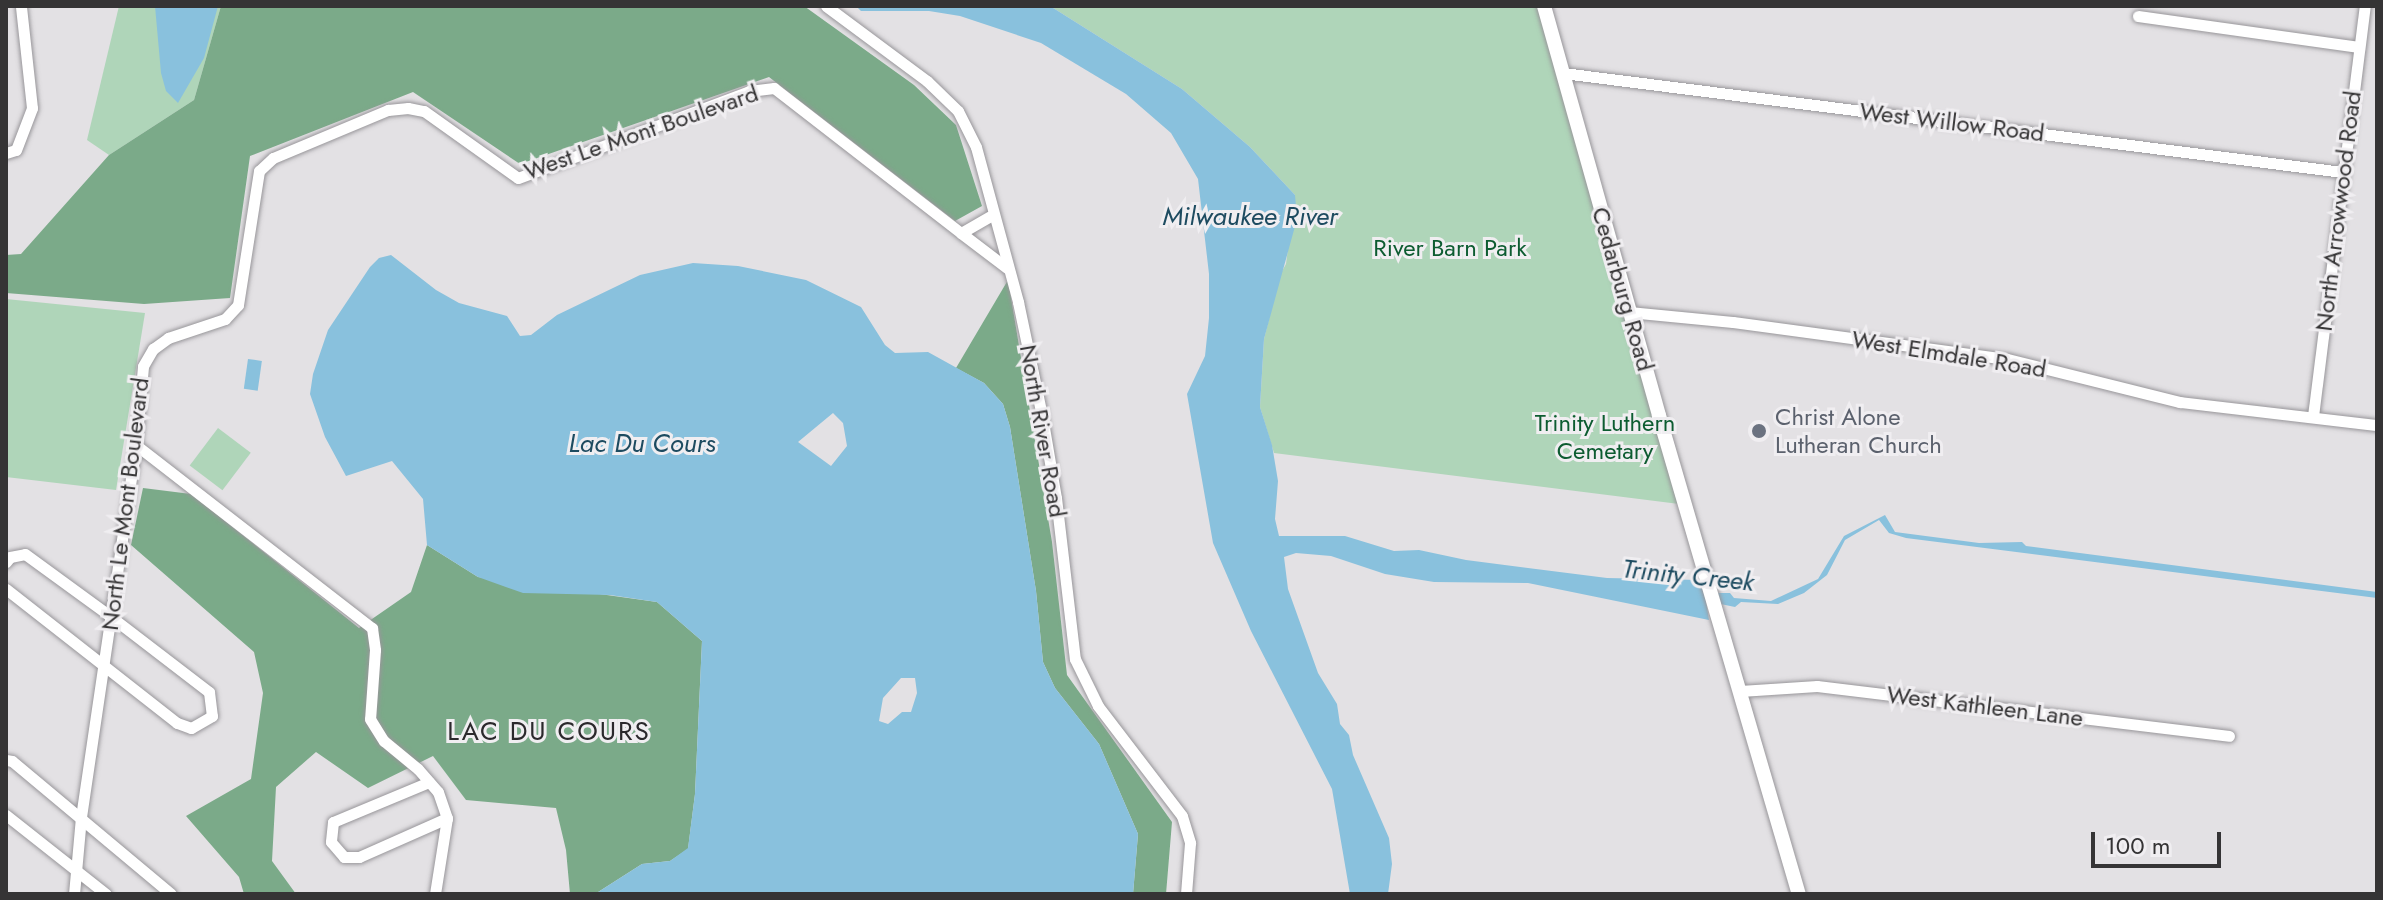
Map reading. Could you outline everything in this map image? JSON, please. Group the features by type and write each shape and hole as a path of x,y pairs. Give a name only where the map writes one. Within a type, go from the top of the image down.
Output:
{"main road":[{"name":"Cedarburg Road","path":"1544,6 1629,312 1799,894"}],"street":[{"path":"6,153 16,150 32,108 21,6"},
{"name":"North River Road","path":"826,6 927,81 958,111 976,147 1027,339 1056,498 1075,659 1098,706 1182,816 1190,843 1186,894"},
{"name":"North Arrowwood Road","path":"2313,416 2365,6"},
{"path":"2138,16 2359,47"},
{"name":"West Willow Road","path":"1563,73 2342,172"},
{"name":"West Le Mont Boulevard","path":"259,171 273,158 304,143 388,110 408,108 424,111 518,178 749,91 774,88 1007,268"},
{"name":"North Le Mont Boulevard","path":"74,894 81,817 136,445 143,366 153,349 168,338 225,319 238,305 259,171"},
{"path":"961,233 992,215"},
{"name":"West Elmdale Road","path":"1629,312 1733,322 2007,359 2180,402 2377,425"},
{"path":"136,445 372,628 375,650 370,719 384,741 438,792 447,818 435,894"},
{"path":"6,562 10,557 25,554 110,616 209,692 212,716 191,728 177,723 6,589"},
{"name":"West Kathleen Lane","path":"1740,691 1817,686 2229,736"},
{"path":"6,760 81,817 171,894"},
{"path":"429,782 333,822 331,842 344,857 359,857 447,818"},
{"path":"6,815 106,894"}],"green space":[{"path":"119,6 221,6 194,100 109,155 87,140"},
{"path":"221,6 804,6 914,85 956,125 982,206 955,221 769,77 520,164 413,92 250,156 230,298 144,304 6,293 6,255 21,254 109,155 194,100"},
{"name":"River Barn Park","path":"1050,6 1545,6 1687,505 1274,453 1260,407 1264,339 1280,275 1286,264 1295,195 1250,147 1182,89"},
{"path":"1008,280 1052,542 1067,675 1172,822 1166,894 1133,894 1138,834 1099,744 1055,688 1043,662 1036,591 1010,427 1003,404 984,383 956,368"},
{"path":"6,299 145,313 116,490 6,477"},
{"path":"218,428 251,453 222,490 190,466"},
{"path":"143,488 191,494 359,628 411,592 427,545 478,577 657,602 702,641 695,794 688,849 670,861 642,864 595,894 570,894 566,850 556,808 466,800 433,756 368,788 316,752 276,787 272,861 296,894 244,894 239,877 186,816 251,779 263,693 254,652 131,545"}],"water":[{"path":"155,6 218,6 204,58 178,103 166,91 161,73"},
{"name":"Milwaukee River","path":"856,6 1050,6 1182,89 1250,147 1295,195 1297,219 1264,339 1260,407 1272,445 1278,481 1275,519 1279,536 1345,536 1394,551 1419,550 1466,560 1607,578 1700,580 1704,593 1730,593 1734,598 1771,601 1818,579 1844,536 1885,515 1895,532 1979,543 2022,542 2026,546 2377,592 2377,598 1906,538 1889,533 1879,520 1845,540 1827,575 1804,593 1778,604 1741,602 1735,607 1706,601 1709,620 1528,583 1434,582 1385,574 1331,556 1296,553 1284,557 1288,589 1318,673 1337,704 1340,724 1349,735 1353,755 1389,838 1392,864 1388,894 1350,894 1332,789 1251,631 1213,543 1187,394 1205,356 1209,318 1209,274 1198,179 1171,133 1126,94 1041,43 960,16 929,11 861,11"},
{"name":"Lac Du Cours","path":"391,255 436,290 459,303 507,316 520,336 531,335 557,315 640,275 693,263 738,266 806,280 861,307 885,345 895,353 928,352 984,383 1003,404 1010,427 1036,591 1043,662 1055,688 1099,744 1138,834 1133,894 595,894 642,864 670,861 688,848 695,794 702,641 657,602 610,595 523,593 478,577 427,545 423,499 392,461 346,476 325,437 310,394 313,374 328,330 379,258","holes":["833,413 843,423 847,446 831,466 798,442","901,678 915,678 917,693 911,712 902,712 888,724 879,721 883,698"]},
{"path":"248,359 262,361 258,391 244,389"}],"place":[{"name":"Christ Alone Lutheran Church","path":"1759,431"}],"district":[{"name":"LAC DU COURS","path":"549,732"}],"park label":[{"name":"Trinity Luthern Cemetary","path":"1605,437"}],"water label":[{"name":"Trinity Creek","path":"1688,576"}]}
